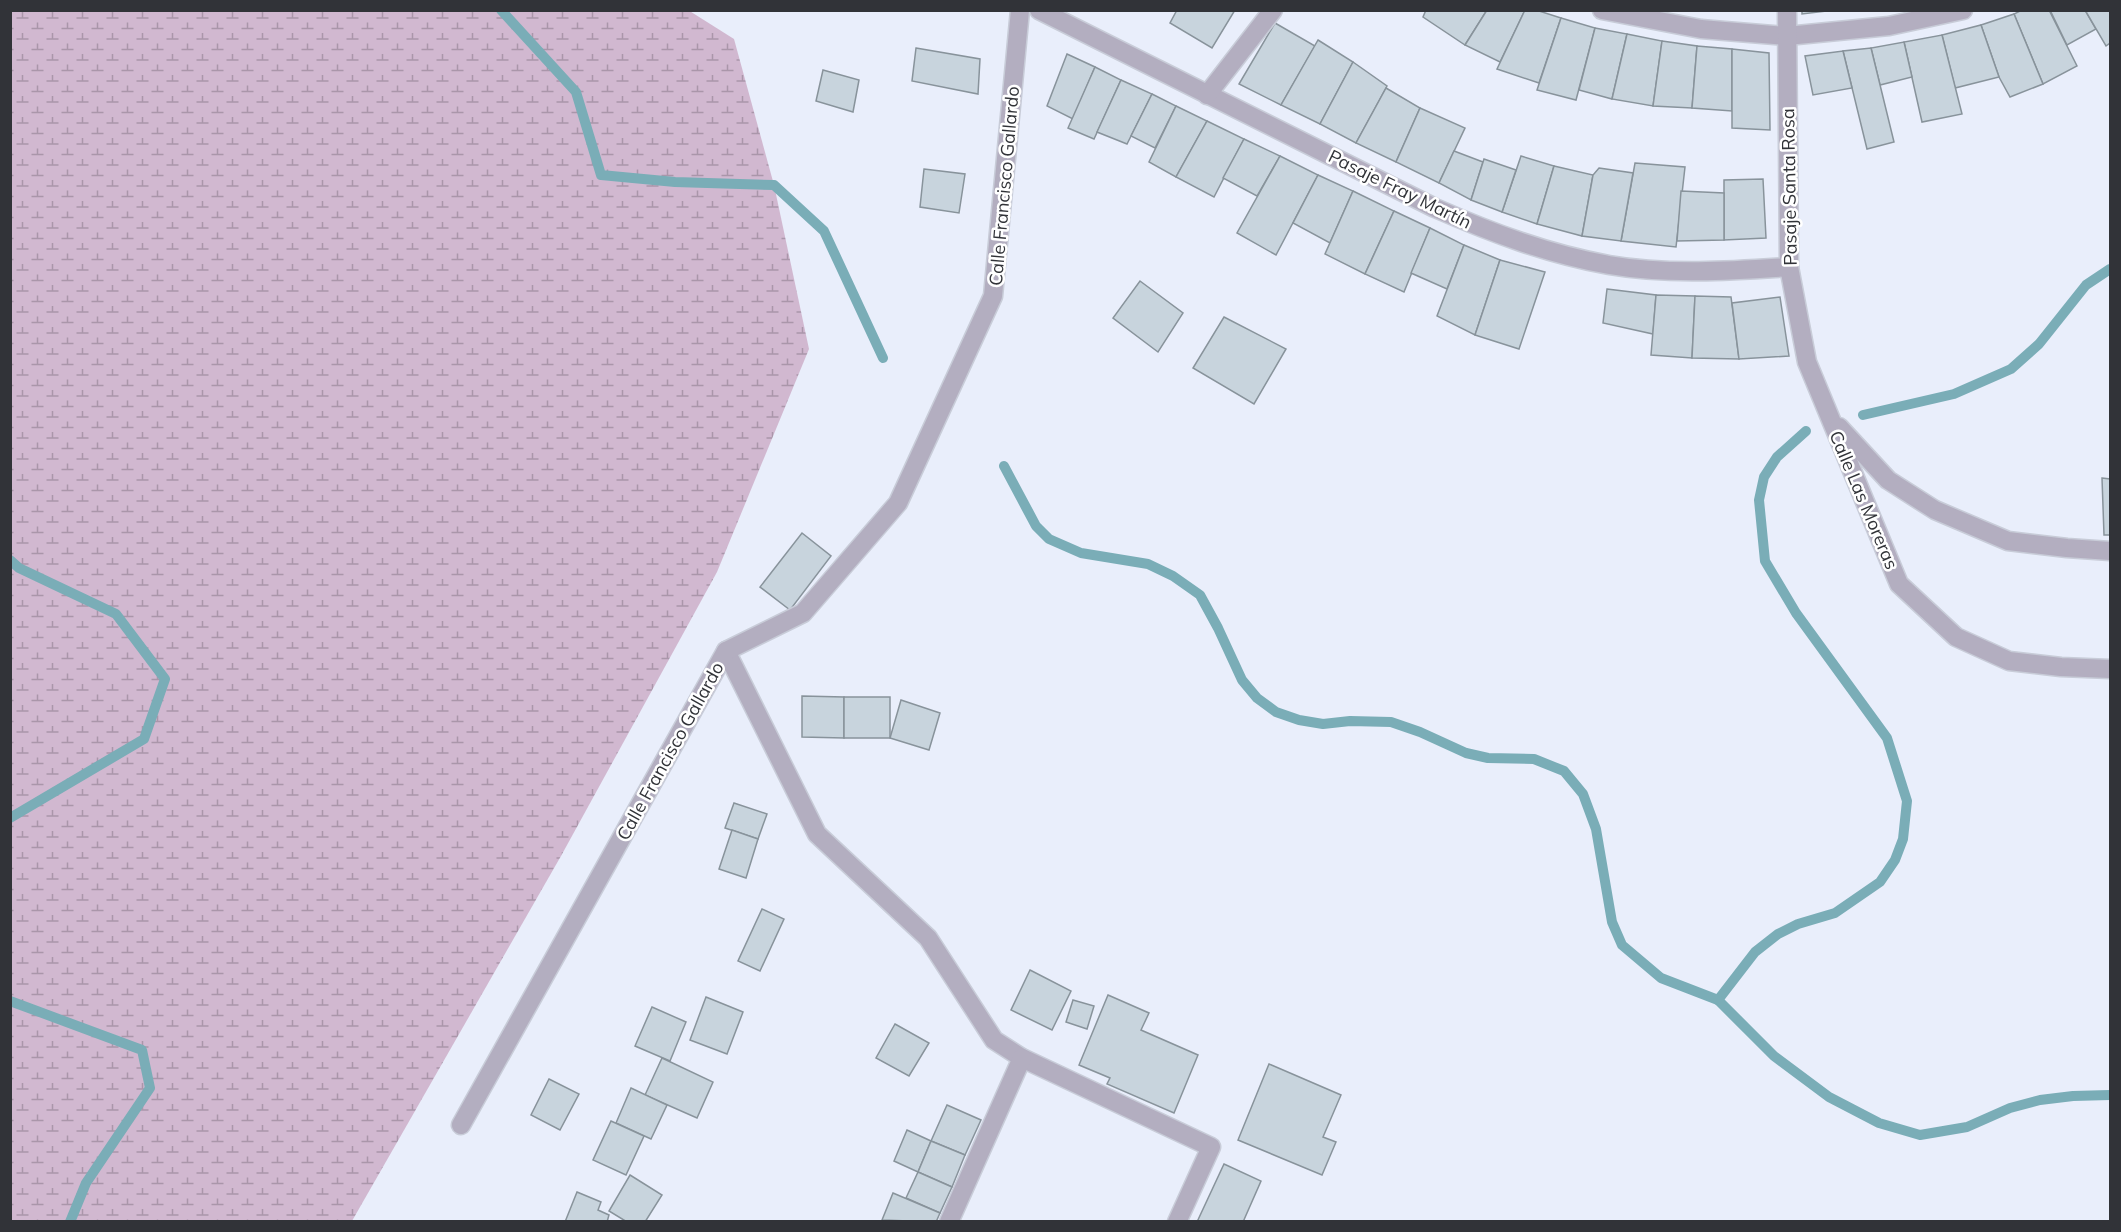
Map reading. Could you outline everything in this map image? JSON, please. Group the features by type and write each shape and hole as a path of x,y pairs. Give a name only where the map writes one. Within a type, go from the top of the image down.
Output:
{"street":[{"name":"Calle Francisco Gallardo","path":"461,1125 726,651 803,613 898,503 993,296 1020,10"},
{"name":"Pasaje Fray Martín","path":"1039,10 1435,208 1492,233 1550,251 1611,265 1671,270 1731,271 1789,267"},
{"path":"1207,95 1273,10"},
{"path":"1602,10 1701,29 1787,36 1889,26 1963,10"},
{"name":"Pasaje Santa Rosa","path":"1787,10 1789,267 1807,362"},
{"name":"Calle Las Moreras","path":"1807,362 1899,584 1956,637 2009,661 2061,667 2110,669"},
{"path":"1829,417 1888,480 1935,510 2008,541 2110,551"},
{"path":"726,651 817,834 928,938 994,1040 1022,1058 1211,1147 1177,1221"},
{"path":"949,1221 1022,1058"}],"green space":[{"path":"688,10 734,39 774,185 809,349 717,572 561,856 352,1221 11,1221 11,11"}],"building":[{"path":"1177,10 1235,10 1212,48 1170,23"},
{"path":"1426,10 1487,10 1465,45 1423,17"},
{"path":"1487,10 1525,10 1500,62 1465,45"},
{"path":"1525,10 1536,10 1561,18 1539,83 1497,69"},
{"path":"1802,10 1826,10 1826,11 1802,14"},
{"path":"2022,10 2049,10 2077,66 2043,84 2014,14"},
{"path":"2050,10 2085,10 2096,29 2067,45"},
{"path":"2085,10 2110,10 2110,43 2106,46"},
{"path":"2014,14 2043,84 2010,97 1999,77 1981,25"},
{"path":"1561,18 1595,28 1576,100 1537,90"},
{"path":"1275,23 1315,46 1281,105 1239,84"},
{"path":"1981,25 1999,77 1955,88 1942,35"},
{"path":"1595,28 1627,34 1612,99 1579,90"},
{"path":"1627,34 1662,41 1653,106 1612,99"},
{"path":"1942,35 1962,114 1922,122 1904,42"},
{"path":"1318,40 1353,62 1320,124 1281,105"},
{"path":"1662,41 1697,46 1692,108 1653,106"},
{"path":"1904,42 1912,77 1880,85 1871,48"},
{"path":"1697,46 1732,49 1732,111 1692,108"},
{"path":"916,48 980,59 978,94 912,81"},
{"path":"1871,48 1894,142 1867,149 1843,51"},
{"path":"1732,49 1769,53 1770,130 1732,128"},
{"path":"1843,51 1852,88 1813,95 1805,56"},
{"path":"1067,54 1095,67 1073,119 1047,106"},
{"path":"1353,62 1387,86 1356,143 1320,124"},
{"path":"1095,67 1121,80 1094,139 1068,128"},
{"path":"823,70 859,80 853,112 816,101"},
{"path":"1121,80 1152,94 1127,144 1097,132"},
{"path":"1386,88 1420,108 1396,162 1356,143"},
{"path":"1152,94 1176,106 1155,148 1131,136"},
{"path":"1176,106 1207,121 1176,177 1149,162"},
{"path":"1420,108 1465,128 1439,183 1396,162"},
{"path":"1207,121 1244,139 1214,197 1176,177"},
{"path":"1244,139 1280,156 1257,196 1223,178"},
{"path":"1454,151 1483,162 1471,200 1439,183"},
{"path":"1280,156 1318,175 1276,255 1237,233"},
{"path":"1521,156 1554,166 1537,224 1502,212"},
{"path":"1484,159 1516,170 1502,212 1471,200"},
{"path":"1635,163 1685,167 1676,247 1621,241"},
{"path":"1554,166 1593,175 1582,236 1537,224"},
{"path":"1599,168 1633,173 1621,241 1582,236 1593,175"},
{"path":"924,169 965,174 959,213 920,207"},
{"path":"1318,175 1353,191 1330,243 1293,223"},
{"path":"1763,179 1766,238 1724,240 1724,180"},
{"path":"1353,191 1394,211 1365,274 1325,254"},
{"path":"1681,191 1724,193 1724,240 1677,241"},
{"path":"1394,211 1430,228 1404,292 1365,274"},
{"path":"1430,228 1464,245 1447,289 1411,273"},
{"path":"1464,245 1500,260 1475,335 1437,316"},
{"path":"1500,260 1545,272 1519,349 1475,335"},
{"path":"1140,281 1183,313 1158,352 1113,318"},
{"path":"1607,289 1656,295 1653,334 1603,323"},
{"path":"1656,295 1695,296 1692,358 1651,355"},
{"path":"1695,296 1731,297 1739,359 1692,358"},
{"path":"1780,297 1789,356 1739,359 1732,303"},
{"path":"1224,317 1286,349 1254,404 1193,368"},
{"path":"2102,478 2110,479 2110,535 2104,535"},
{"path":"802,533 831,556 790,610 760,587"},
{"path":"802,696 844,697 844,738 802,737"},
{"path":"844,697 890,697 890,738 844,738"},
{"path":"901,700 940,713 929,750 890,738"},
{"path":"734,803 767,814 758,839 725,828"},
{"path":"732,830 758,839 746,878 719,869"},
{"path":"762,909 784,919 760,971 738,961"},
{"path":"1030,970 1071,991 1052,1030 1011,1010"},
{"path":"1108,995 1149,1013 1141,1030 1198,1055 1174,1113 1107,1084 1110,1078 1079,1065"},
{"path":"706,997 743,1012 727,1054 690,1040"},
{"path":"1073,1000 1094,1006 1087,1029 1066,1022"},
{"path":"652,1007 686,1022 670,1061 635,1046"},
{"path":"895,1024 929,1043 909,1076 876,1058"},
{"path":"662,1058 713,1082 697,1118 645,1095"},
{"path":"1269,1064 1341,1095 1323,1137 1336,1142 1322,1175 1238,1140"},
{"path":"549,1079 579,1094 560,1130 531,1115"},
{"path":"631,1088 667,1105 651,1139 616,1123"},
{"path":"947,1105 981,1120 965,1155 931,1141"},
{"path":"611,1121 644,1136 626,1175 593,1160"},
{"path":"907,1130 931,1141 918,1172 894,1161"},
{"path":"931,1141 965,1155 952,1187 918,1172"},
{"path":"1224,1164 1261,1181 1243,1222 1197,1222"},
{"path":"918,1172 952,1187 940,1213 906,1198"},
{"path":"630,1175 662,1195 645,1222 627,1222 609,1211"},
{"path":"577,1192 601,1202 598,1210 609,1215 607,1222 565,1222"},
{"path":"893,1193 940,1213 936,1222 882,1220"}],"waterway":[{"path":"501,10 576,92 601,175 675,182 774,185 824,231 883,358"},
{"path":"1863,415 1954,394 2011,369 2039,344 2086,285 2110,269"},
{"path":"1004,466 1036,526 1049,539 1081,553 1148,564 1173,576 1200,595 1242,680 1257,698 1276,712 1299,720 1323,724 1350,721 1391,722 1420,732 1466,753 1488,758 1534,759 1564,771 1583,794 1596,829 1612,922 1622,945 1661,978 1718,1000 1755,952 1778,934 1798,924 1835,913 1880,882 1895,860 1903,839 1907,801 1887,738 1796,613 1765,561 1759,500 1764,477 1777,457 1806,431"},
{"path":"10,560 19,568 116,614 165,679 144,739 10,818"},
{"path":"1718,1000 1774,1056 1829,1097 1879,1123 1920,1135 1967,1127 2010,1108 2040,1100 2110,1095"},
{"path":"10,1001 142,1050 150,1088 86,1183 70,1222"}]}
